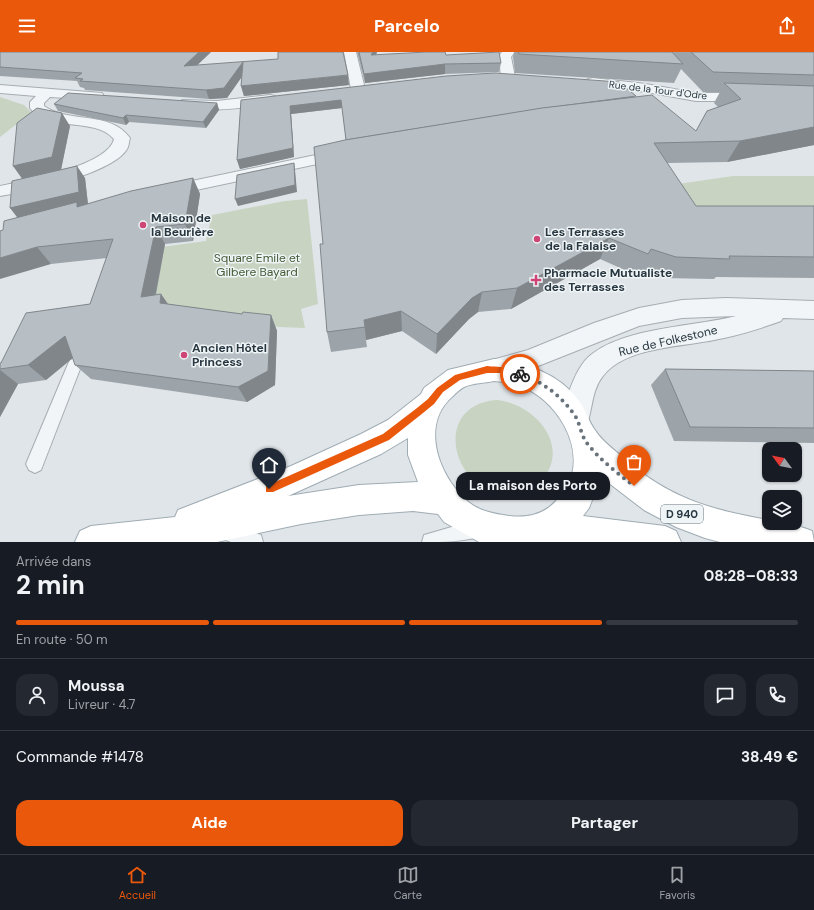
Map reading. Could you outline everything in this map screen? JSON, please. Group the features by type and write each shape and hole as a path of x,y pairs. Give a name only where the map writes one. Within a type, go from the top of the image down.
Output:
{"main road":[{"path":"494,370 518,373 540,383 560,398 581,429 588,467 582,492 572,508 559,520 542,528 523,533 513,533 483,527 466,518 444,500 428,476 420,449 422,424 431,402 440,390 458,378 479,371 494,370"},
{"path":"144,536 171,528 221,509 362,449 398,428 431,402"},
{"name":"D 940","path":"581,429 610,466 634,486 674,511 706,523 801,542"},
{"path":"91,542 216,527 300,509 360,500 413,496 444,500"},
{"path":"542,528 595,532 665,542"}],"street":[{"path":"350,52 358,89"},
{"path":"508,77 505,56 509,52"},
{"path":"664,106 696,97 681,80"},
{"name":"Rue de la Tour d'Odre","path":"578,81 646,88 696,97 759,97"},
{"path":"342,91 373,87"},
{"path":"0,89 107,97"},
{"path":"0,191 40,183 77,171 110,156 120,147 122,138 114,130 51,116 39,111 37,108 37,102 46,92"},
{"path":"176,102 217,105 282,98"},
{"path":"153,195 268,169 363,151"},
{"name":"Rue de Folkestone","path":"494,370 530,360 611,326 656,313 729,307 807,310"},
{"name":"Rue de Folkestone","path":"581,429 577,409 587,380 595,367 607,356 634,346 719,330 807,310"}],"lane":[{"path":"35,464 75,364"},
{"path":"216,527 254,542"},
{"path":"431,542 483,527"}],"green space":[{"path":"0,97 24,105 35,116 18,123 0,137"},
{"path":"733,176 814,176 814,227 692,240 678,184"},
{"name":"Square Emile et Gilbere Bayard","path":"307,199 318,304 301,309 305,328 279,327 154,305 125,252 206,241 212,215 285,201"},
{"path":"497,400 511,403 525,410 536,418 545,429 551,441 553,455 550,468 538,484 521,493 514,494 493,492 476,482 464,468 457,451 456,433 462,418 475,406"}],"building":[{"path":"0,52 199,52 184,66 278,59 278,52 343,52 348,75 241,86 243,62 224,88 206,90 80,81 83,79 75,78 82,73 0,67"},
{"path":"359,52 373,52 371,55 445,52 446,55 499,52 501,63 445,64 364,74"},
{"path":"518,52 672,52 683,64 519,54"},
{"path":"691,52 814,52 814,75 713,72"},
{"path":"495,73 619,82 636,96 539,109 346,140 341,100 290,106 293,148 237,160 241,100 446,76"},
{"path":"724,83 814,86 814,127 740,141 654,143 696,206 814,206 814,257 729,256 730,259 676,257 651,249 648,254 609,238 517,288 482,292 472,298 437,334 401,311 364,320 365,327 327,332 320,244 323,244 314,147 345,140 542,108 652,95 696,131 707,111 741,99"},
{"path":"68,93 217,103 203,122 126,115 123,118 54,104"},
{"path":"37,108 62,113 52,157 13,166 17,123"},
{"path":"294,163 295,185 235,199 237,175"},
{"path":"77,166 79,192 10,208 12,181"},
{"path":"193,178 185,224 156,227 141,297 161,294 160,303 242,314 243,312 271,315 268,371 238,387 75,365 65,336 28,365 0,369 0,363 26,313 90,304 113,239 37,247 0,258 0,231 3,230 4,221 77,202 77,207 131,191"},
{"path":"665,369 814,371 814,428 690,427"}],"way so far":[{"path":"520,374 540,383 554,392 566,404 576,418 585,440 610,466 634,486"}],"place":[{"name":"Maison de la Beurière","path":"143,225"},
{"name":"Les Terrasses de la Falaise","path":"537,239"},
{"name":"Pharmacie Mutualiste des Terrasses","path":"536,280"},
{"name":"Ancien Hôtel Princess","path":"184,355"},
{"name":"La maison des Porto","path":"634,486"}],"route":[{"path":"269,489 297,478 386,437 431,402 440,390 465,374 487,370 502,370 520,374"}]}
